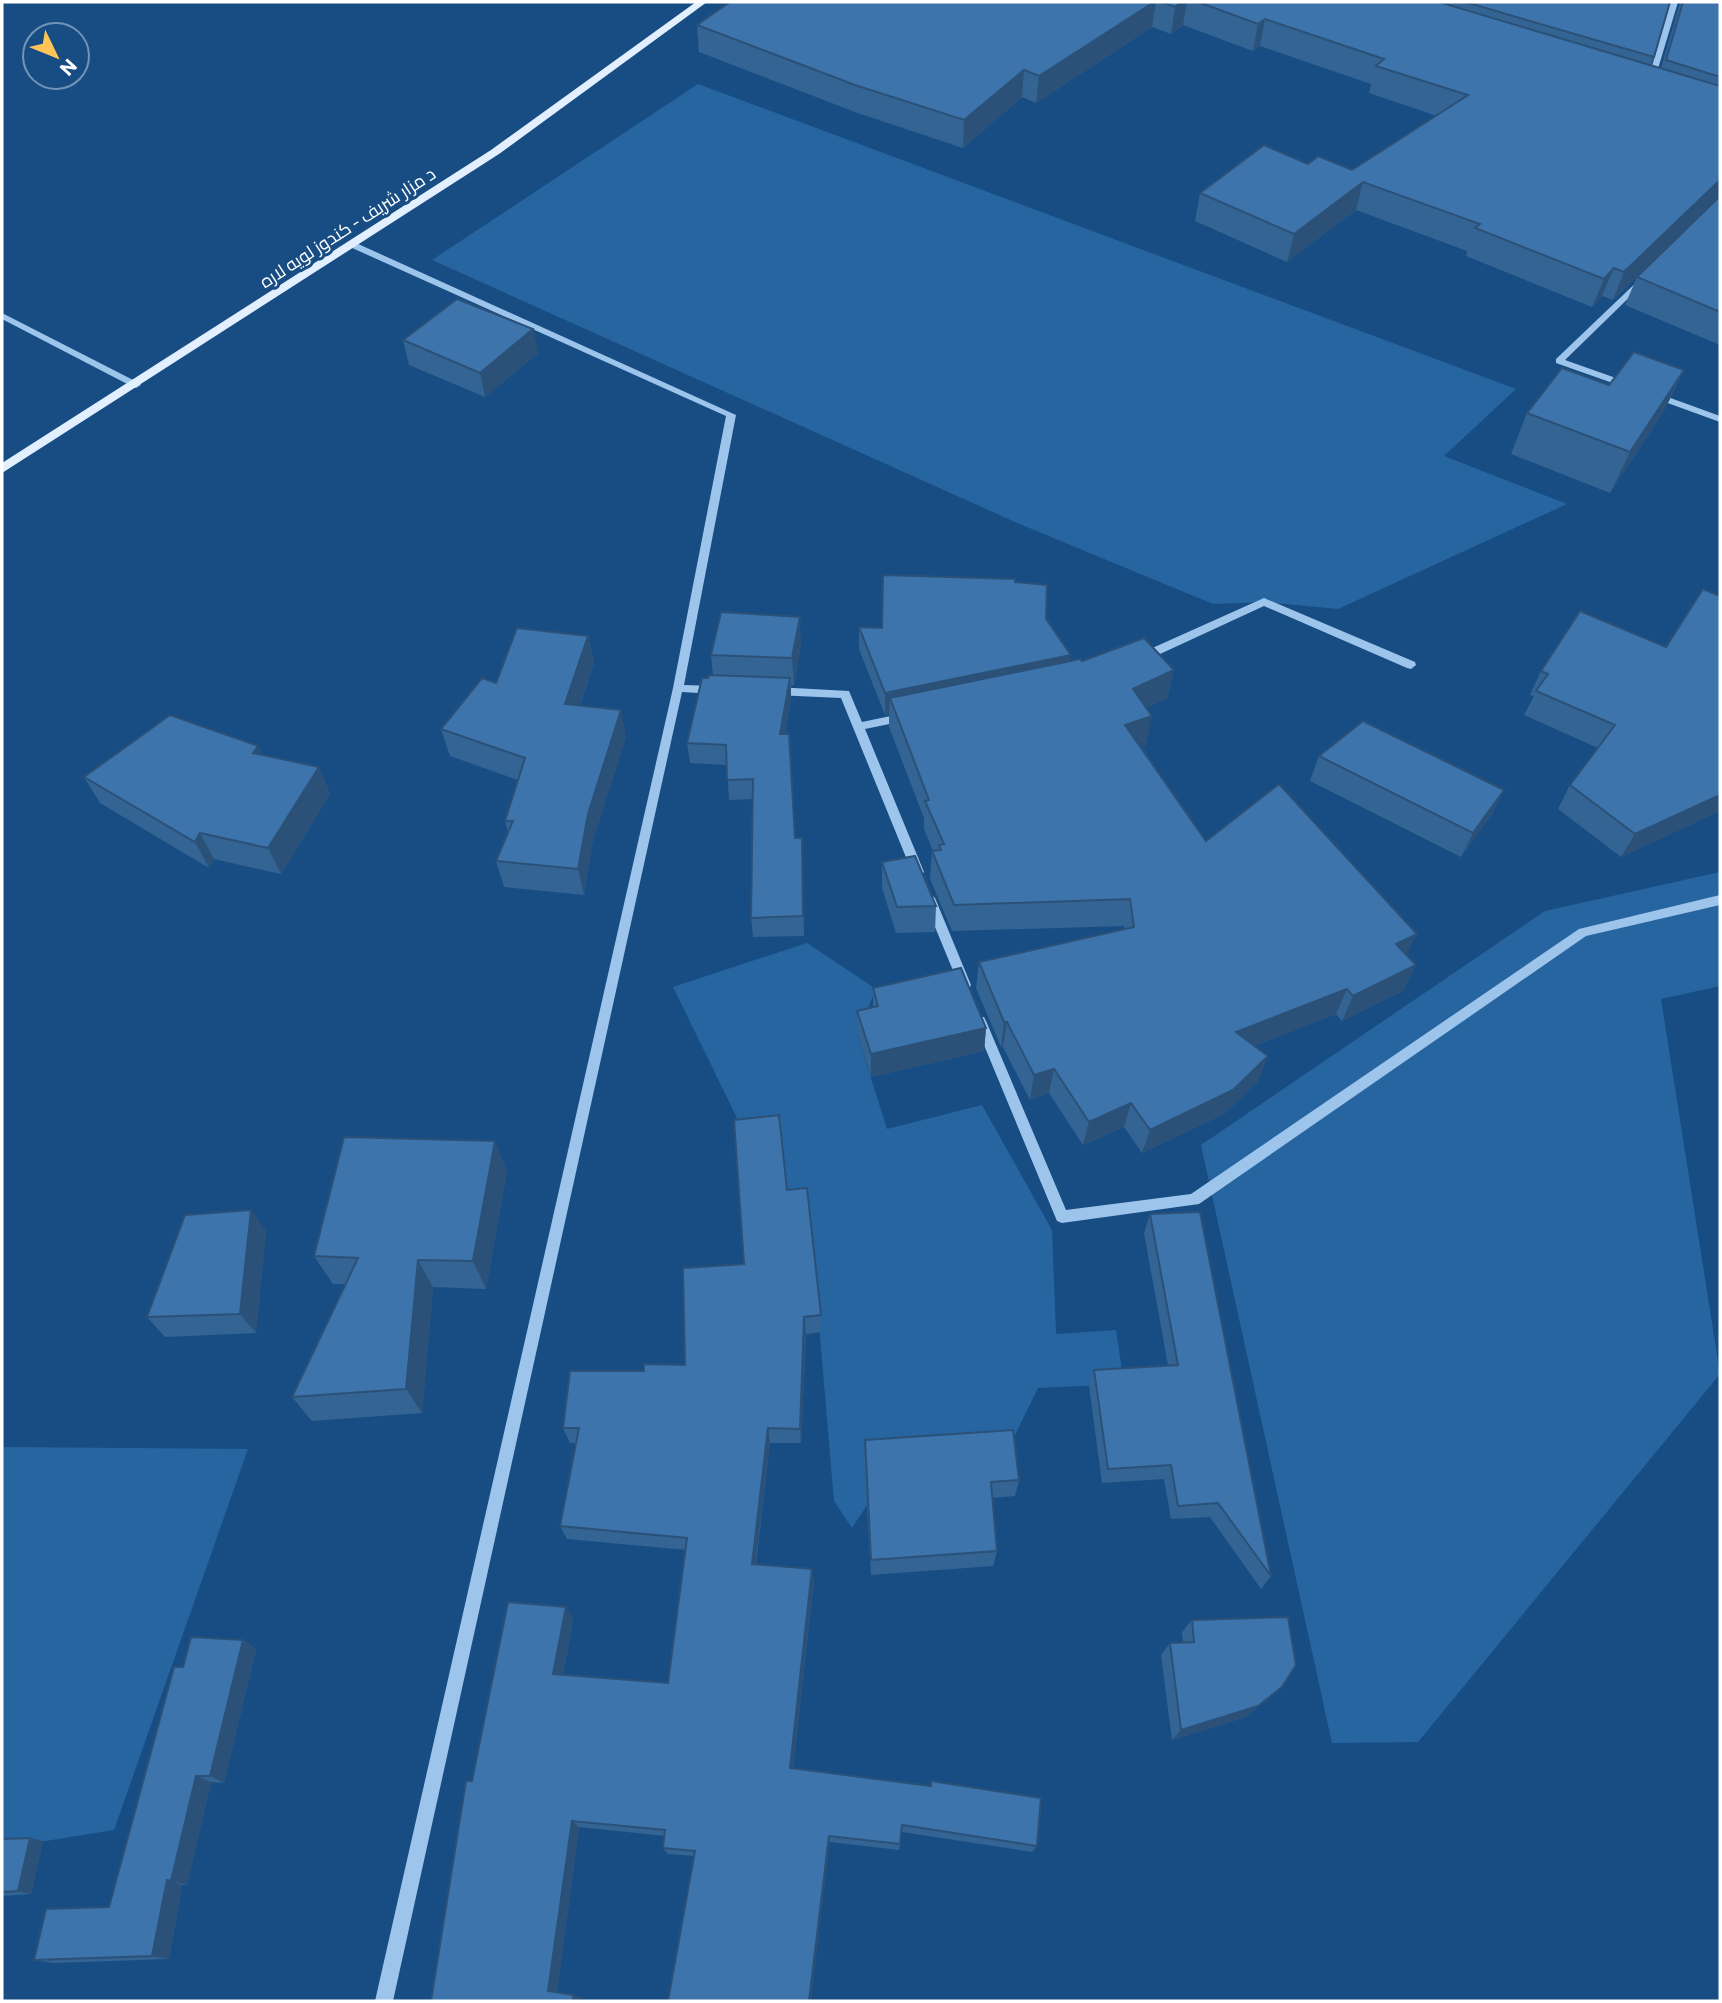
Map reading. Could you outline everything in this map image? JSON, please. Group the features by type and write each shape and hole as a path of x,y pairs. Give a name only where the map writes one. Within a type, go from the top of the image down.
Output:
{"main road":[{"name":"د مزار شریف - کندوز لویه لاره","path":"2,468 495,152 702,2"}],"street":[{"path":"353,245 731,415 678,688 384,2001"},
{"path":"1633,387 1559,360 1651,271"},
{"path":"2,316 135,385"},
{"path":"1646,392 1720,419"},
{"path":"1126,665 1264,602 1411,665"},
{"path":"678,688 733,690"},
{"path":"761,691 845,694 971,998"},
{"path":"858,727 912,716"},
{"path":"976,1011 1062,1217 1194,1200 1583,932 1720,900"}],"lane":[{"path":"1648,90 1674,2"}],"shaded area":[{"path":"698,84 1516,389 1444,456 1567,504 1338,609 1264,602 1213,604 1015,522 432,260"},
{"path":"1720,872 1720,986 1661,999 1720,1374 1418,1742 1332,1743 1201,1145 1545,911"},
{"path":"807,943 876,989 857,1034 887,1129 982,1105 1052,1230 1056,1334 1116,1330 1124,1384 1038,1388 1009,1447 865,1457 867,1505 852,1528 834,1501 809,1207 788,1208 739,1122 673,987"},
{"path":"2,1447 248,1449 114,1830 2,1848"}],"building":[{"path":"730,2 1154,2 1039,76 1024,70 964,120 855,85 697,25"},
{"path":"1161,2 1182,2 1175,7"},
{"path":"1198,2 1439,2 1720,86 1720,180 1624,272 1614,268 1604,279 1475,228 1480,224 1363,182 1294,234 1200,193 1264,145 1308,164 1318,156 1352,170 1468,95 1376,66 1384,59 1265,19 1258,24"},
{"path":"1465,2 1670,2 1654,57"},
{"path":"1683,2 1720,2 1720,77 1666,60"},
{"path":"1720,196 1720,312 1637,277"},
{"path":"457,299 533,329 480,373 403,340"},
{"path":"1634,352 1684,370 1630,452 1527,413 1562,368 1609,385"},
{"path":"883,575 1015,579 1015,582 1047,585 1046,619 1071,655 885,693 859,627 882,628"},
{"path":"1703,589 1720,596 1720,795 1635,834 1570,785 1615,725 1536,691 1548,674 1541,671 1580,611 1666,647"},
{"path":"721,612 800,617 792,658 711,655"},
{"path":"517,628 588,636 565,704 621,710 588,814 578,869 496,861 513,821 505,821 525,758 441,729 482,678 496,683"},
{"path":"1144,638 1174,670 1133,689 1152,716 1125,725 1206,841 1279,784 1417,934 1396,944 1416,965 1353,996 1347,989 1236,1032 1268,1056 1233,1090 1150,1130 1131,1103 1089,1122 1054,1069 1034,1075 1007,1022 1004,1022 979,962 1134,927 1130,899 954,905 932,851 941,850 939,845 944,844 925,801 929,800 890,698 1080,659 1082,661"},
{"path":"709,675 790,678 780,734 789,734 795,838 802,838 803,916 751,918 753,779 727,780 726,745 687,743 702,678 708,678"},
{"path":"170,715 258,746 253,753 319,767 268,848 200,833 195,842 84,777"},
{"path":"1363,721 1504,790 1473,833 1319,756"},
{"path":"915,856 936,906 897,907 882,862"},
{"path":"961,968 986,1028 871,1054 857,1011 878,1006 873,988"},
{"path":"779,1115 787,1190 807,1188 821,1315 804,1317 800,1429 768,1428 752,1564 812,1569 790,1768 931,1786 931,1781 1041,1798 1037,1846 902,1825 900,1844 829,1836 809,2001 668,2001 695,1851 663,1848 665,1830 572,1821 548,1991 573,1995 573,2001 431,2001 466,1781 472,1781 508,1602 566,1607 553,1674 668,1683 687,1538 560,1526 579,1428 563,1428 570,1371 644,1371 644,1364 685,1365 683,1268 744,1264 734,1120"},
{"path":"344,1137 495,1141 473,1261 418,1260 406,1389 292,1397 358,1258 314,1256"},
{"path":"251,1210 240,1314 147,1317 185,1215"},
{"path":"1200,1212 1271,1576 1218,1503 1178,1506 1171,1465 1108,1469 1094,1370 1178,1365 1150,1214"},
{"path":"1013,1430 1019,1480 991,1482 997,1551 871,1560 865,1440"},
{"path":"1288,1617 1296,1665 1282,1687 1258,1706 1181,1730 1170,1643 1194,1642 1192,1620"},
{"path":"191,1637 243,1640 210,1776 196,1776 171,1881 167,1880 152,1956 34,1960 46,1909 109,1907 174,1667 183,1667"},
{"path":"30,1838 18,1891 2,1892 2,1839"}]}
